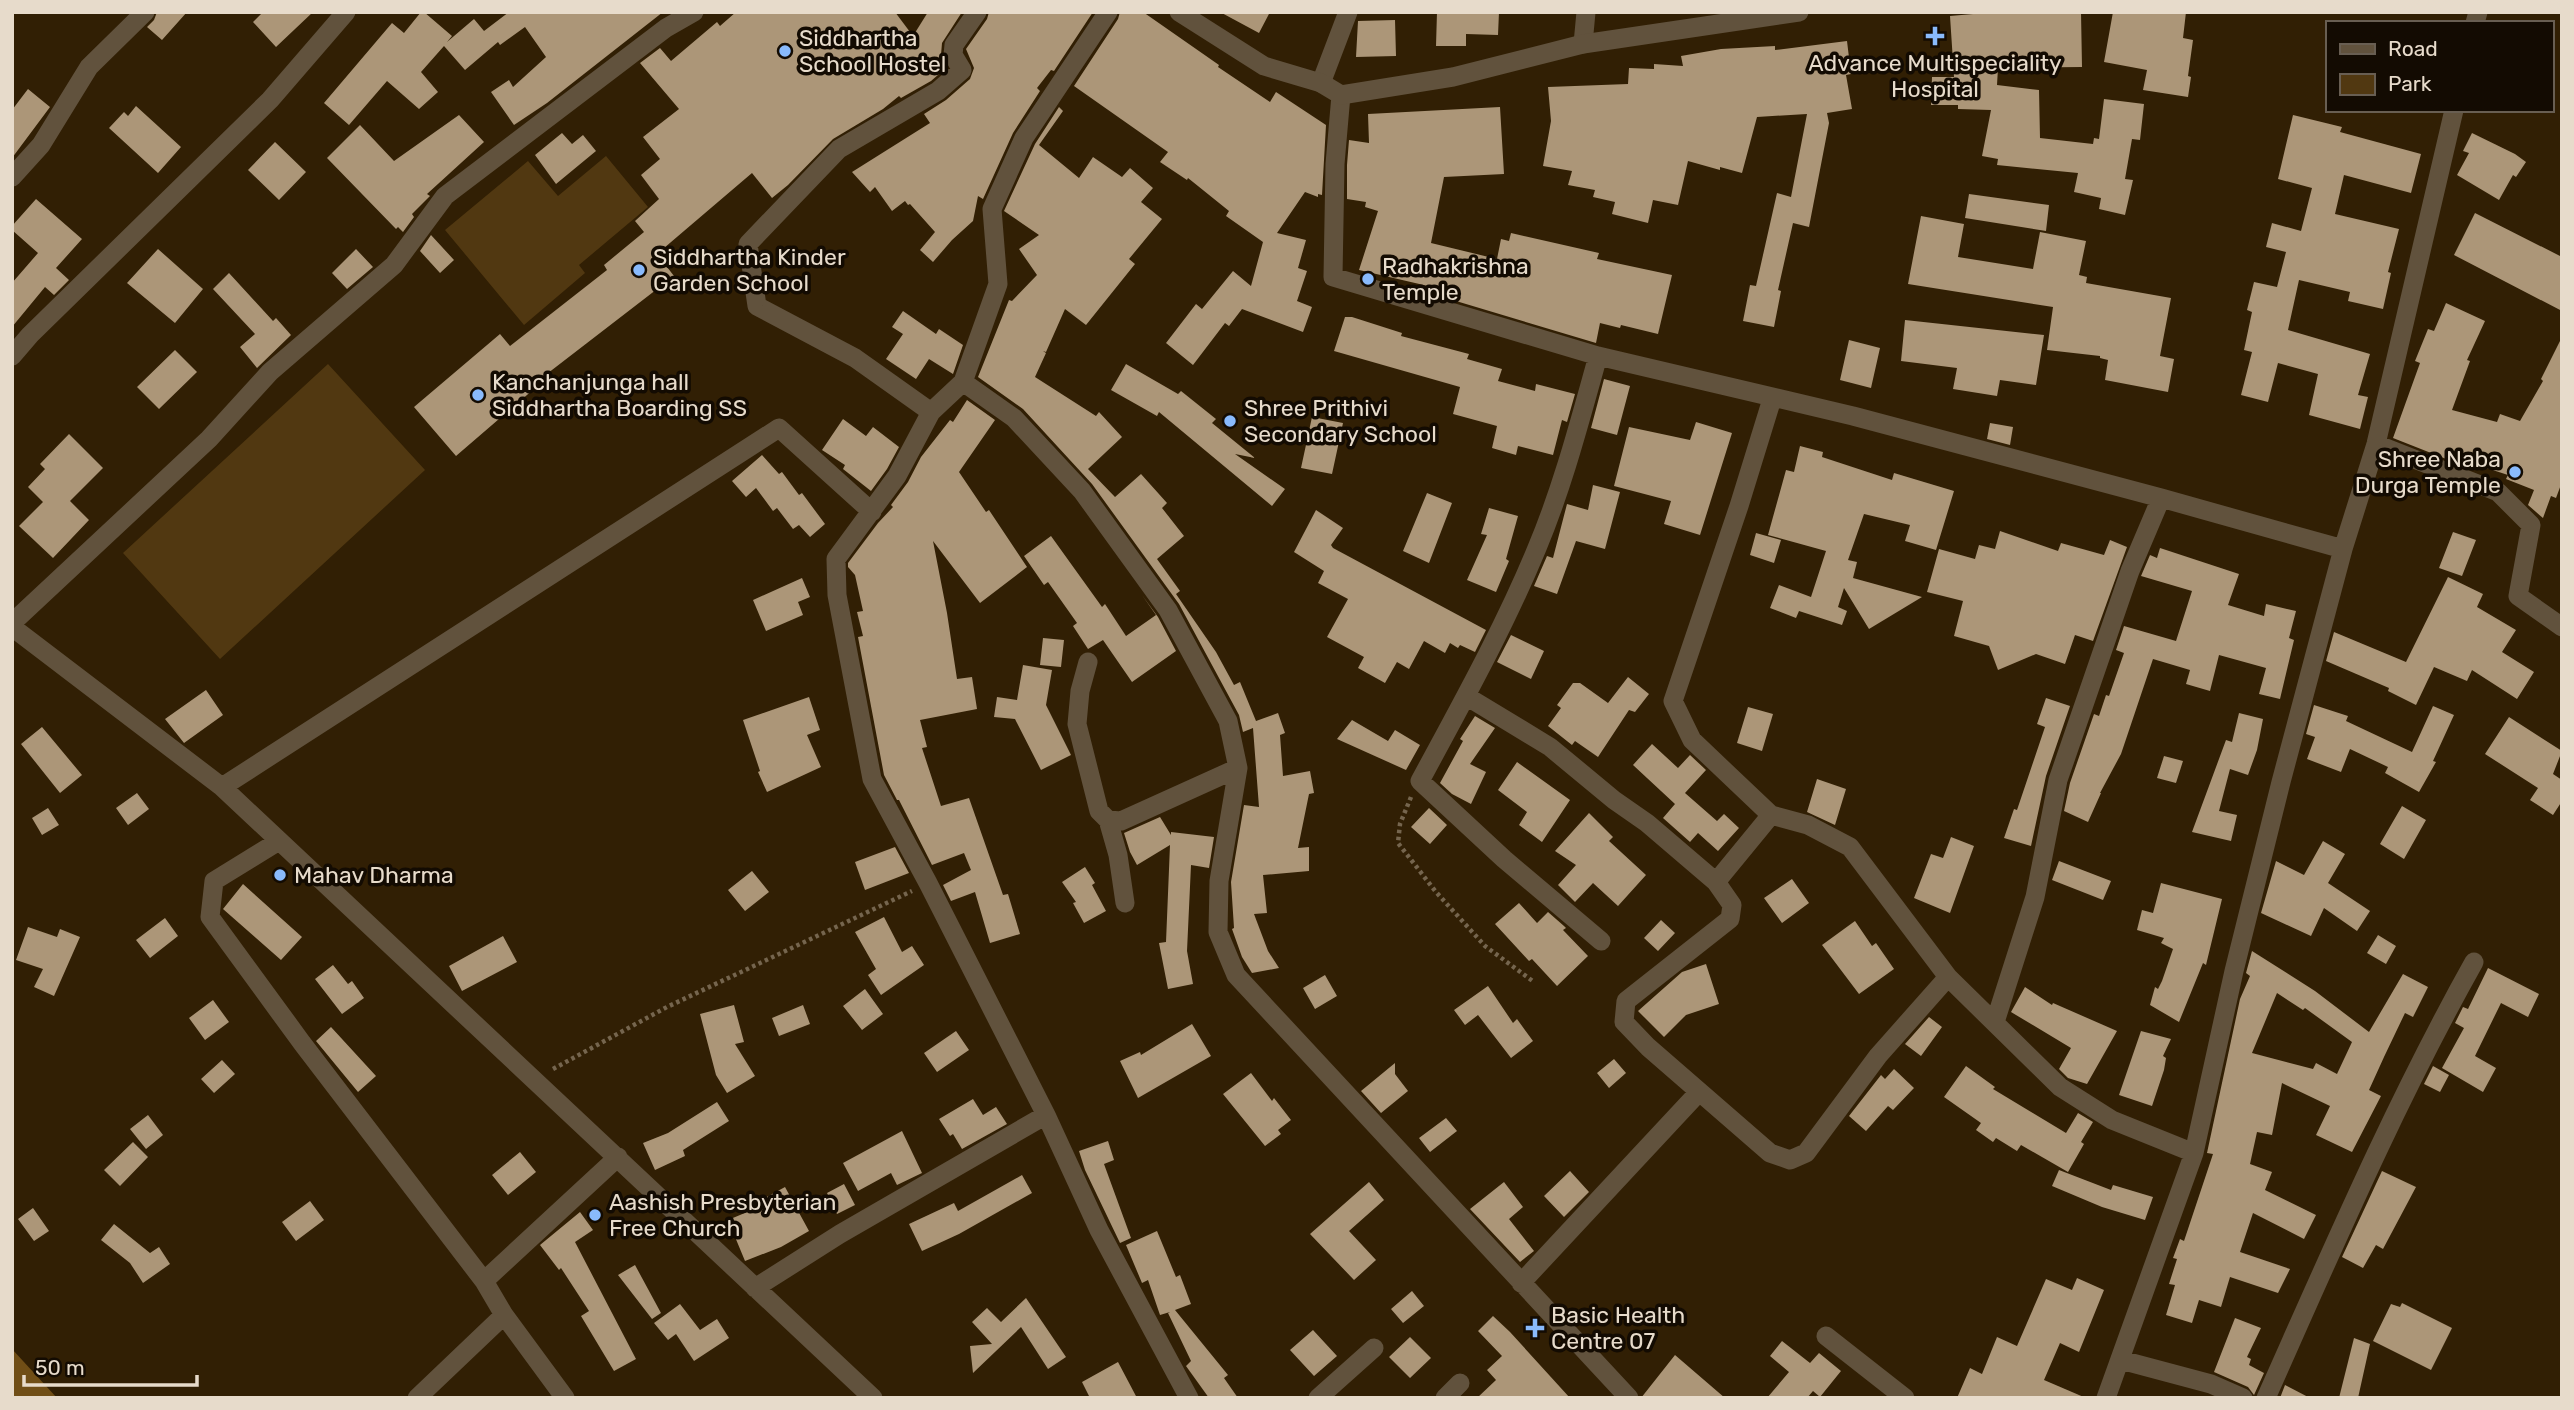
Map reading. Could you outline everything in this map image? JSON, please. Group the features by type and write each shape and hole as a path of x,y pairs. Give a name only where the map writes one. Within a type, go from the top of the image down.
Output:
{"street":[{"path":"12,177 41,145 89,66 145,12"},
{"path":"12,356 30,335 270,100 346,12"},
{"path":"694,12 666,28 444,195 394,265 270,372 209,439 12,625 222,787 873,1398"},
{"path":"931,412 855,358 757,306 748,244 839,149 938,91 962,70 953,55 954,45 977,12"},
{"path":"1108,12 1024,138 992,209 998,284 963,382 931,412 897,476 836,559 837,595 872,779 928,883 1045,1115 1099,1230 1189,1398"},
{"path":"1179,12 1264,66 1321,83 1340,95 1453,77 1583,44 1799,12"},
{"path":"1321,83 1348,12"},
{"path":"1583,44 1586,12"},
{"path":"1340,95 1335,164 1333,277 1598,356 1853,416 2343,549"},
{"path":"2106,1398 2194,1153 2237,957 2343,549 2376,444 2453,112"},
{"path":"1598,356 1568,458 1537,548 1466,696 1420,780 1504,859 1601,942"},
{"path":"963,382 1014,418 1082,491 1168,610 1228,721 1238,768 1218,894 1218,932 1236,975 1626,1397"},
{"path":"1772,399 1673,701 1692,740 1771,815 1808,825 1850,847 1948,977 2060,1087 2112,1120 2194,1153"},
{"path":"222,787 779,428 872,512"},
{"path":"2376,444 2498,492 2531,525 2518,596 2562,627"},
{"path":"1995,1022 2035,897 2058,780 2130,571 2161,498"},
{"path":"1088,662 1080,691 1077,724 1099,811 1108,820 1118,855 1125,903"},
{"path":"1466,696 1550,747 1614,800 1647,822 1716,883 1732,905 1730,919 1626,1001 1624,1022 1648,1047 1770,1153 1790,1160 1806,1153 1878,1056 1948,977"},
{"path":"1108,820 1121,821 1238,768"},
{"path":"1716,883 1771,815"},
{"path":"279,841 214,881 210,917 484,1281 504,1315 565,1398"},
{"path":"2266,1398 2371,1162 2429,1044 2474,962"},
{"path":"1521,1283 1699,1092"},
{"path":"755,1288 840,1234 1045,1115"},
{"path":"484,1281 618,1157"},
{"path":"417,1398 504,1315"},
{"path":"1826,1336 1905,1398"},
{"path":"1318,1398 1374,1348"},
{"path":"2121,1360 2211,1384 2243,1398"},
{"path":"1445,1398 1460,1383"}],"path":[{"path":"1420,780 1405,808 1398,843 1485,946 1534,982"},
{"path":"536,1080 569,1059 667,1007 928,883"}],"green space":[{"path":"606,156 648,207 579,265 585,273 524,325 445,230 528,161 558,196"},
{"path":"328,364 425,470 220,659 123,553"}],"shaded area":[{"path":"12,1349 57,1398 12,1398"}],"building":[{"path":"157,12 187,12 162,40 147,27"},
{"path":"263,12 313,12 276,47 253,22"},
{"path":"421,12 452,36 447,42 474,19 484,31 509,12 663,12 547,103 514,125 491,92 509,80 513,87 546,57 525,27 500,45 498,42 465,70 444,46 421,72 438,92 419,109 387,81 349,125 324,103 392,23 404,33"},
{"path":"736,12 895,12 913,36 928,12 962,12 942,43 941,55 946,68 931,81 901,98 899,96 883,109 833,139 772,198 752,173 657,254 674,276 539,380 541,383 456,456 414,407 500,334 510,346 607,270 604,265 644,232 635,221 659,199 641,175 660,159 643,137 679,109 640,63 660,48 671,61 717,22 720,26"},
{"path":"989,12 1093,12 1054,71 1051,70 1037,88 1040,91 1013,133 983,199 978,196 973,221 933,262 920,250 935,232 910,204 905,201 892,211 875,187 870,192 852,172 930,123 924,114 946,100 970,79 974,68 966,49"},
{"path":"1120,12 1143,12 1270,102 1276,92 1326,125 1322,195 1318,194 1318,197 1305,192 1277,233 1306,240 1298,268 1307,271 1297,301 1312,307 1303,332 1242,309 1229,326 1225,323 1193,365 1166,343 1196,304 1202,309 1233,271 1251,286 1263,242 1226,216 1229,211 1188,178 1187,180 1160,162 1168,152 1074,86"},
{"path":"1220,12 1270,12 1259,33"},
{"path":"1437,12 1499,12 1498,35 1466,34 1466,46 1436,46"},
{"path":"1996,12 2081,12 2082,67 1998,68 1997,85 2039,90 2040,138 2093,144 2094,138 2099,139 2104,99 2144,104 2140,140 2132,139 2125,179 2133,180 2125,215 2099,209 2101,198 2074,192 2078,173 1997,165 1998,159 1982,156 1991,110 1958,109 1958,105 1931,105 1932,77 1954,77 1950,16"},
{"path":"2113,12 2186,12 2183,38 2193,40 2188,97 2143,90 2147,70 2104,62"},
{"path":"1395,20 1396,56 1356,57 1358,21"},
{"path":"1847,41 1851,74 1846,75 1852,109 1827,113 1829,123 1809,227 1793,223 1778,290 1781,291 1774,327 1743,321 1750,285 1756,286 1777,193 1791,197 1807,114 1757,117 1742,173 1688,161 1678,205 1653,200 1648,223 1612,214 1615,202 1593,197 1595,190 1568,185 1572,171 1543,166 1551,121 1548,87 1628,84 1629,68 1654,69 1654,64 1683,66 1681,56 1721,49 1775,46 1775,50"},
{"path":"28,89 50,107 12,158 12,110"},
{"path":"136,106 181,147 158,173 109,128 124,112 128,116"},
{"path":"1059,107 1063,111 1039,145 1079,178 1093,157 1122,177 1130,168 1153,188 1141,202 1162,219 1129,259 1135,264 1086,325 1065,309 1046,352 1043,351 1046,353 1035,377 1096,416 1099,412 1122,437 1088,469 1115,497 1141,474 1167,503 1162,508 1184,536 1157,559 1180,591 1176,594 1216,652 1234,685 1240,682 1256,721 1278,713 1285,733 1280,735 1283,776 1310,771 1314,793 1309,794 1298,848 1309,847 1309,871 1263,875 1267,913 1254,914 1268,951 1279,968 1252,973 1242,957 1232,929 1231,882 1244,805 1259,807 1253,728 1243,732 1239,715 1179,604 1092,484 1023,409 978,377 1009,300 1012,301 1037,275 1019,249 1039,235 1004,211 1035,144"},
{"path":"1500,107 1504,174 1444,177 1431,243 1497,259 1501,239 1509,241 1511,233 1599,253 1597,259 1672,275 1658,334 1600,323 1596,343 1426,292 1428,286 1359,270 1378,211 1365,207 1366,202 1347,199 1347,165 1349,140 1369,143 1368,114"},
{"path":"459,115 484,142 427,194 430,196 412,214 414,217 403,232 398,227 396,229 327,158 360,125 394,161"},
{"path":"2293,115 2342,127 2340,132 2421,154 2411,193 2344,175 2335,214 2399,229 2388,272 2391,273 2383,309 2348,301 2350,292 2299,280 2288,330 2370,354 2358,395 2368,397 2360,429 2309,415 2318,374 2278,363 2268,402 2241,395 2252,352 2244,350 2252,312 2247,310 2254,282 2277,287 2286,252 2266,247 2272,223 2301,231 2312,188 2278,179"},
{"path":"562,133 572,144 583,135 596,151 556,184 535,155"},
{"path":"2472,133 2526,162 2516,177 2513,175 2499,200 2457,175 2469,153 2463,151"},
{"path":"275,142 306,172 279,200 248,170"},
{"path":"1969,194 2049,205 2046,231 1965,218"},
{"path":"36,199 82,239 56,268 69,280 54,295 45,287 12,327 12,283 38,253 12,230 12,226"},
{"path":"2475,213 2562,257 2562,311 2454,255"},
{"path":"1921,216 1964,224 1958,257 2033,269 2040,232 2086,241 2079,275 2087,277 2086,283 2171,298 2160,356 2174,359 2168,392 2105,380 2108,360 2100,356 2047,350 2053,307 1908,284"},
{"path":"431,235 454,260 440,273 420,251"},
{"path":"158,249 203,289 175,323 127,283"},
{"path":"356,249 373,267 347,289 332,273"},
{"path":"229,273 273,321 276,318 291,335 257,368 240,347 255,334 213,289"},
{"path":"2446,303 2485,321 2467,360 2470,361 2452,410 2497,422 2500,414 2520,421 2543,381 2541,379 2562,337 2562,482 2556,498 2551,496 2543,518 2528,505 2534,490 2506,479 2508,475 2465,461 2464,466 2393,438 2420,363 2415,361 2428,329 2434,331"},
{"path":"903,311 936,334 939,329 963,345 953,374 929,359 916,379 886,359 903,334 892,327"},
{"path":"1345,317 1402,333 1401,336 1469,354 1467,359 1502,369 1498,381 1535,391 1536,384 1575,394 1567,422 1562,420 1553,455 1518,446 1516,455 1492,448 1497,426 1453,414 1460,387 1334,351"},
{"path":"1905,320 2044,335 2036,385 2000,380 1997,396 1953,389 1957,368 1901,361"},
{"path":"1849,340 1880,348 1871,388 1840,380"},
{"path":"175,350 197,372 159,409 137,387"},
{"path":"1126,364 1178,394 1181,391 1216,419 1212,423 1255,458 1235,454 1285,489 1272,506 1159,412 1157,416 1111,390"},
{"path":"1604,379 1630,386 1617,435 1591,428"},
{"path":"967,400 995,420 959,472 986,512 989,510 1027,567 980,603 933,541 957,679 972,677 977,709 920,720 927,747 922,748 941,806 969,798 1003,895 1008,894 1020,934 990,943 975,892 951,901 943,885 971,870 964,853 932,865 884,775 858,637 863,636 857,612 863,611 855,575 848,567 848,563 878,523 893,507 891,505 908,482 921,457 950,420 953,422"},
{"path":"1312,417 1343,423 1332,474 1301,468"},
{"path":"843,419 866,436 873,427 899,447 871,491 843,469 845,465 822,450"},
{"path":"1696,422 1732,433 1700,535 1664,524 1671,501 1614,486 1629,427 1690,440"},
{"path":"1990,423 2013,427 2010,445 1987,439"},
{"path":"69,434 103,468 70,501 89,520 53,558 19,526 43,502 28,487 45,469 40,464"},
{"path":"1800,446 1823,452 1822,457 1892,480 1894,473 1954,491 1936,550 1905,541 1910,525 1864,514 1848,560 1857,562 1853,578 1922,597 1869,629 1844,588 1838,607 1847,611 1842,625 1799,611 1796,618 1770,608 1779,585 1811,597 1826,551 1768,535 1786,470 1794,472"},
{"path":"762,455 779,474 782,472 799,495 802,493 825,524 810,537 799,525 793,529 777,508 773,511 756,488 746,497 732,481"},
{"path":"1593,485 1620,492 1605,549 1576,541 1557,594 1534,586 1547,556 1553,558 1567,504 1588,510"},
{"path":"1427,493 1452,503 1429,563 1403,551"},
{"path":"1489,508 1518,516 1506,559 1509,561 1496,592 1467,580 1487,535 1481,534"},
{"path":"1316,510 1343,528 1331,545 1333,548 1486,630 1475,652 1450,643 1445,653 1424,641 1409,669 1397,662 1385,683 1358,668 1364,657 1327,637 1348,599 1318,583 1324,571 1294,552"},
{"path":"2000,531 2058,551 2061,543 2104,555 2110,540 2127,547 2093,641 2075,635 2065,664 2036,654 1998,670 1989,646 1954,636 1963,601 1927,592 1939,549 1975,559 1979,545 1995,549"},
{"path":"2453,532 2476,540 2462,576 2439,568"},
{"path":"1756,533 1781,540 1774,563 1750,555"},
{"path":"1051,536 1102,607 1105,604 1126,636 1156,615 1142,595 1158,617 1176,651 1132,682 1103,640 1088,649 1073,626 1077,623 1048,582 1044,585 1024,556"},
{"path":"2160,548 2239,574 2228,605 2264,616 2266,604 2296,611 2289,638 2294,640 2280,699 2259,694 2266,668 2219,655 2210,691 2186,684 2190,670 2153,659 2121,754 2088,822 2064,811 2070,783 2094,714 2099,716 2106,695 2109,696 2124,653 2116,650 2124,626 2176,641 2192,591 2141,576 2150,555 2157,558"},
{"path":"2448,577 2483,594 2477,607 2516,630 2502,652 2534,672 2517,699 2472,670 2467,681 2434,667 2416,705 2388,691 2389,688 2326,661 2334,632 2406,662"},
{"path":"802,578 810,597 798,602 803,615 766,631 753,600"},
{"path":"1511,635 1544,651 1531,679 1497,662"},
{"path":"1043,638 1064,640 1061,667 1040,665"},
{"path":"1023,665 1052,670 1046,705 1071,755 1041,770 1015,719 994,717 997,697 1017,700"},
{"path":"1628,677 1649,694 1635,712 1629,710 1598,757 1575,741 1572,745 1548,726 1561,708 1557,705 1573,683 1580,683 1608,703"},
{"path":"206,690 223,715 184,743 165,719"},
{"path":"809,697 820,730 807,735 821,767 767,792 758,772 760,771 743,720"},
{"path":"2046,698 2070,706 2046,776 2031,846 2004,838 2014,809 2017,810 2045,727 2037,724"},
{"path":"2314,705 2348,716 2346,721 2412,752 2433,706 2454,715 2433,761 2436,762 2419,792 2385,773 2388,767 2350,749 2341,772 2307,759 2315,737 2306,734"},
{"path":"1748,707 1773,714 1762,751 1737,743"},
{"path":"2239,713 2263,719 2257,750 2248,775 2230,769 2219,811 2237,815 2231,841 2192,832 2226,740 2232,742"},
{"path":"1475,716 1495,728 1470,764 1486,772 1471,804 1452,794 1440,783 1463,741 1460,739"},
{"path":"2509,717 2562,751 2553,774 2562,780 2562,801 2553,815 2530,800 2538,788 2485,754"},
{"path":"1352,720 1388,741 1395,730 1420,745 1406,770 1337,739"},
{"path":"42,727 82,775 60,793 21,744"},
{"path":"1652,744 1678,768 1690,755 1706,770 1685,793 1717,821 1724,814 1739,828 1718,851 1698,833 1690,842 1663,818 1675,804 1633,765"},
{"path":"2164,756 2183,761 2176,783 2157,778"},
{"path":"1517,762 1570,800 1542,842 1519,825 1527,812 1498,790"},
{"path":"1817,779 1846,789 1835,825 1807,812"},
{"path":"137,793 149,809 128,825 116,808"},
{"path":"2402,806 2426,820 2404,859 2380,844"},
{"path":"48,808 59,825 42,835 32,818"},
{"path":"1429,808 1447,825 1430,844 1411,827"},
{"path":"1589,813 1613,837 1609,841 1646,875 1618,906 1593,883 1575,902 1558,885 1576,865 1555,851"},
{"path":"1160,817 1171,835 1171,832 1214,837 1209,868 1191,865 1187,951 1193,984 1168,989 1159,943 1166,942 1170,845 1137,865 1124,833"},
{"path":"1951,837 1974,846 1950,913 1914,898 1931,854 1943,858"},
{"path":"2323,841 2345,854 2328,883 2370,911 2357,931 2324,908 2311,936 2261,913 2276,861 2304,875"},
{"path":"895,847 909,873 865,890 855,862"},
{"path":"2059,861 2111,881 2103,900 2052,880"},
{"path":"1085,867 1095,883 1092,885 1106,911 1084,923 1073,903 1076,902 1062,882"},
{"path":"752,871 769,892 745,911 728,890"},
{"path":"1792,879 1809,903 1782,923 1764,898"},
{"path":"2161,883 2222,899 2206,965 2203,963 2179,1022 2150,1005 2155,987 2158,989 2162,981 2173,949 2161,943 2164,938 2137,930 2142,910 2153,913"},
{"path":"243,884 302,937 281,960 223,909"},
{"path":"1519,903 1537,923 1548,912 1566,928 1563,930 1588,956 1557,986 1532,959 1529,961 1495,924"},
{"path":"884,917 902,952 912,946 924,965 881,995 868,975 876,969 855,932"},
{"path":"165,918 178,936 150,958 136,940"},
{"path":"1661,920 1675,933 1658,951 1644,938"},
{"path":"1855,921 1872,946 1876,943 1894,969 1859,994 1822,945"},
{"path":"28,927 57,937 60,929 80,937 54,996 34,987 43,969 16,960"},
{"path":"2378,935 2396,946 2386,964 2367,953"},
{"path":"503,936 517,962 462,991 449,966"},
{"path":"2252,951 2315,991 2369,1032 2403,974 2428,987 2413,1017 2405,1013 2384,1057 2369,1090 2381,1096 2352,1152 2316,1135 2330,1106 2282,1083 2272,1135 2257,1132 2250,1164 2272,1172 2265,1190 2316,1215 2304,1239 2253,1213 2240,1252 2290,1269 2278,1293 2230,1277 2221,1307 2199,1300 2192,1323 2166,1315 2175,1285 2169,1284 2177,1259 2173,1258 2180,1239 2184,1241 2213,1154 2207,1153 2240,999 2250,976 2246,973","holes":["2277,993 2303,1010 2305,1008 2352,1042 2337,1074 2316,1063 2313,1069 2252,1053"]},
{"path":"1706,964 1719,1004 1686,1015 1664,1037 1638,1011 1682,972"},
{"path":"333,965 348,984 352,981 364,998 342,1014 315,979"},
{"path":"2488,968 2539,994 2528,1017 2501,1003 2475,1056 2496,1068 2483,1092 2442,1068 2464,1028 2455,1023 2463,1007 2468,1009"},
{"path":"1325,975 1337,996 1315,1009 1303,988"},
{"path":"1488,986 1513,1023 1517,1019 1533,1041 1511,1058 1478,1015 1465,1025 1454,1010"},
{"path":"2025,987 2052,1005 2053,1003 2117,1031 2087,1084 2068,1078 2059,1069 2071,1048 2011,1012"},
{"path":"865,989 883,1014 862,1030 843,1006"},
{"path":"213,1000 229,1022 205,1040 189,1018"},
{"path":"734,1005 744,1042 735,1044 755,1076 727,1093 716,1075 700,1014"},
{"path":"803,1005 810,1024 779,1036 772,1018"},
{"path":"1929,1017 1942,1027 1921,1056 1905,1044"},
{"path":"1192,1024 1211,1056 1138,1098 1120,1061 1140,1052 1141,1055"},
{"path":"331,1027 376,1076 358,1092 316,1041"},
{"path":"956,1031 969,1050 937,1072 924,1053"},
{"path":"2141,1031 2171,1039 2163,1056 2166,1058 2164,1070 2152,1106 2119,1095"},
{"path":"1614,1059 1626,1073 1609,1088 1597,1073"},
{"path":"222,1060 235,1074 214,1093 201,1079"},
{"path":"1395,1063 1395,1074 1408,1091 1381,1113 1361,1091"},
{"path":"1966,1066 1995,1087 1993,1089 2066,1133 2078,1113 2093,1122 2068,1172 2021,1145 2017,1151 1996,1138 1993,1142 1976,1130 1981,1123 1944,1097"},
{"path":"2433,1066 2449,1075 2440,1092 2424,1084"},
{"path":"1894,1069 1914,1088 1893,1110 1888,1106 1866,1131 1849,1116 1881,1075 1885,1079"},
{"path":"1251,1073 1272,1101 1274,1098 1291,1120 1278,1130 1281,1134 1265,1146 1223,1094"},
{"path":"973,1099 983,1115 996,1107 1007,1124 962,1149 939,1119"},
{"path":"717,1102 729,1121 683,1150 685,1156 655,1170 643,1143 668,1133"},
{"path":"148,1115 163,1135 146,1149 130,1129"},
{"path":"1446,1118 1457,1131 1430,1152 1419,1138"},
{"path":"902,1131 922,1173 897,1185 891,1173 858,1191 843,1163"},
{"path":"1108,1141 1114,1160 1104,1164 1131,1238 1120,1243 1085,1170 1079,1151"},
{"path":"133,1142 148,1157 120,1186 104,1170"},
{"path":"520,1152 536,1172 508,1195 492,1175"},
{"path":"2059,1170 2111,1190 2113,1185 2153,1197 2145,1220 2102,1207 2052,1186"},
{"path":"1570,1171 1589,1192 1564,1217 1544,1196"},
{"path":"2382,1171 2416,1187 2383,1249 2376,1245 2363,1268 2342,1257"},
{"path":"1022,1175 1032,1193 959,1234 922,1251 909,1224 954,1203 958,1211"},
{"path":"1369,1182 1384,1200 1349,1231 1376,1260 1354,1280 1310,1234"},
{"path":"1504,1182 1523,1207 1509,1219 1534,1251 1520,1262 1470,1209"},
{"path":"844,1184 855,1205 837,1214 827,1193"},
{"path":"785,1187 809,1231 781,1247 745,1261 728,1220 764,1205 761,1200"},
{"path":"310,1201 324,1220 296,1241 282,1222"},
{"path":"33,1208 49,1231 34,1241 18,1219"},
{"path":"580,1212 593,1230 575,1242 636,1359 614,1371 581,1316 589,1311 561,1268 559,1270 540,1245"},
{"path":"114,1224 150,1253 159,1247 170,1264 143,1283 130,1263 101,1240"},
{"path":"1157,1231 1176,1277 1180,1275 1191,1304 1175,1310 1228,1375 1224,1378 1238,1398 1209,1398 1186,1366 1191,1361 1168,1313 1170,1312 1160,1315 1148,1280 1142,1283 1126,1245"},
{"path":"635,1265 661,1313 652,1319 618,1275"},
{"path":"2077,1278 2104,1290 2079,1352 2060,1343 2044,1380 2086,1398 1957,1398 1970,1368 1982,1374 1997,1337 2017,1346 2046,1279 2072,1290"},
{"path":"1412,1291 1424,1306 1403,1323 1391,1309"},
{"path":"1026,1298 1066,1357 1048,1369 1021,1327 973,1373 970,1346 992,1344 972,1322 987,1308 1001,1322"},
{"path":"2402,1303 2452,1328 2431,1370 2373,1341 2391,1304 2400,1307"},
{"path":"680,1304 700,1330 717,1319 729,1338 694,1361 676,1334 668,1340 654,1323"},
{"path":"1493,1316 1570,1398 1477,1398 1496,1380 1487,1370 1502,1356 1478,1331"},
{"path":"2235,1318 2261,1328 2247,1357 2251,1359 2249,1365 2264,1373 2254,1395 2248,1387 2214,1372"},
{"path":"1313,1330 1337,1356 1314,1376 1290,1350"},
{"path":"1410,1337 1431,1358 1410,1378 1389,1357"},
{"path":"2354,1338 2370,1344 2358,1398 2339,1398"},
{"path":"1782,1341 1810,1363 1819,1353 1841,1371 1820,1397 1813,1391 1807,1398 1767,1398 1789,1372 1770,1356"},
{"path":"1675,1355 1725,1398 1641,1398"},
{"path":"1118,1362 1137,1398 1090,1398 1082,1382"},
{"path":"2285,1385 2310,1398 2280,1398"}],"place":[{"name":"Advance Multispeciality Hospital","path":"1935,36"},
{"name":"Siddhartha School Hostel","path":"785,51"},
{"name":"Siddhartha Kinder Garden School","path":"639,270"},
{"name":"Radhakrishna Temple","path":"1368,279"},
{"name":"Kanchanjunga hall Siddhartha Boarding SS","path":"478,395"},
{"name":"Shree Prithivi Secondary School","path":"1230,421"},
{"name":"Shree Naba Durga Temple","path":"2515,472"},
{"name":"Mahav Dharma","path":"280,875"},
{"name":"Aashish Presbyterian Free Church","path":"595,1215"},
{"name":"Basic Health Centre 07","path":"1535,1328"}]}
